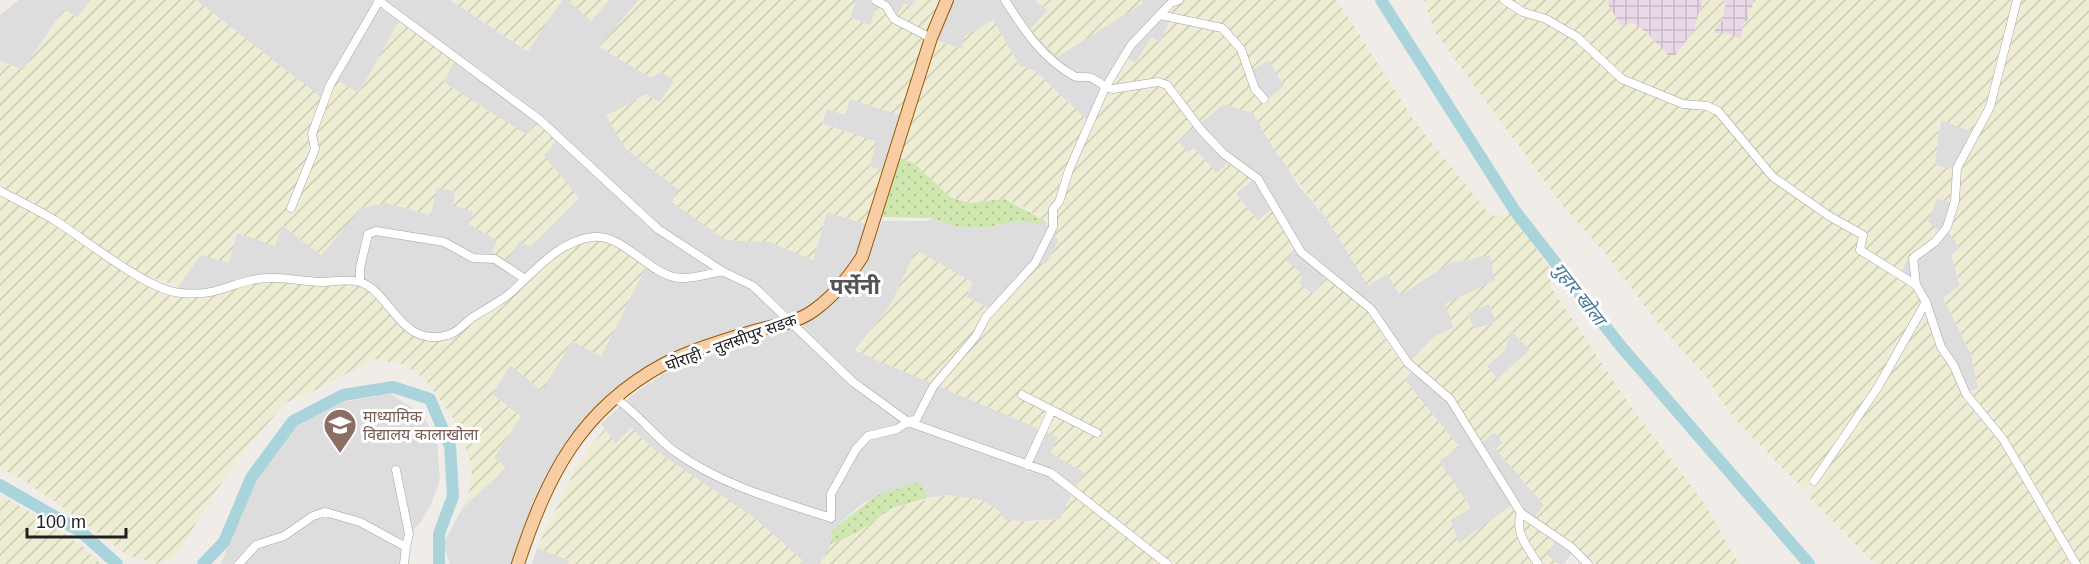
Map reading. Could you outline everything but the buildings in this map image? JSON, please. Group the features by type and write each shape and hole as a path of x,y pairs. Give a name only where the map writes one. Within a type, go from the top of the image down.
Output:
{"main road":[{"name":"घोराही - तुलसीपुर सडक","path":"518,564 530,528 562,458 583,429 616,399 665,364 754,331 792,322 816,310 844,285 862,257 931,38 947,0"}],"street":[{"path":"291,208 315,149 312,134 330,85 378,0 540,120 658,229 722,271 753,286 853,382 908,422 1051,473 1167,564"},
{"path":"875,0 886,6 894,19 931,38"},
{"path":"1005,0 1030,38 1046,56 1073,75 1092,78 1105,88 1113,89 1158,82 1167,85 1201,130 1224,153 1258,179 1301,252 1371,309 1408,363 1450,399 1521,513 1571,547 1588,564"},
{"path":"616,399 630,408 641,422 675,452 712,473 746,491 831,518 831,494 856,449 868,436 897,429 920,416 933,387 976,336 986,317 1035,263 1053,227 1053,209 1059,202 1069,170 1105,88 1131,45 1171,3 1179,0"},
{"path":"1504,0 1522,12 1546,19 1577,37 1622,79 1683,104 1707,106 1718,111 1773,177 1828,216 1863,235 1860,250 1916,285"},
{"path":"2017,0 1990,107 1957,168 1955,201 1947,227 1935,242 1913,258 1916,285 1926,302 1941,347 1954,366 1966,394 2003,439 2076,564"},
{"path":"1160,15 1222,28 1241,49 1255,89 1264,99"},
{"path":"0,190 55,220 144,279 178,293 208,294 251,280 282,278 318,282 360,282 374,291 391,312 416,333 431,339 451,335 507,296 532,271 567,246 593,237 603,237 618,243 648,265 673,277 682,278 722,271"},
{"path":"360,282 360,268 368,234 376,231 444,242 473,258 495,260 525,279"},
{"path":"1814,481 1878,387 1926,302"},
{"path":"1022,395 1096,433"},
{"path":"1027,465 1052,410"},
{"path":"396,470 409,534 404,564"},
{"path":"239,564 256,544 284,536 313,516 325,512 360,522 406,547"},
{"path":"1521,513 1518,520 1520,532 1538,564"}],"shaded area":[{"path":"19,0 91,0 77,18 64,9 23,70 0,61 0,15"},
{"path":"196,0 450,0 527,51 562,0 568,0 591,21 609,0 639,0 600,47 662,71 674,82 626,149 678,189 726,240 770,242 813,260 827,212 869,225 860,257 815,308 662,362 581,426 513,564 450,564 443,544 463,507 506,468 493,458 492,394 510,365 542,390 572,341 601,356 646,267 473,319 431,340 177,295 178,286 201,254 237,233 282,225 321,255 360,208 386,203 431,215 437,187 455,191 473,212 469,224 497,240 544,156 557,139 527,136 443,82 400,21 359,93 321,98"},
{"path":"856,0 916,0 914,6 904,4 894,22 877,6 870,25 849,18"},
{"path":"952,0 1034,0 1048,10 1057,57 1142,3 1140,0 1187,0 1172,5 1172,16 1160,43 1152,37 1135,63 1123,54 1089,122 1036,72 1019,65 993,20 962,49 936,40"},
{"path":"1609,0 1703,0 1694,30 1676,55 1669,56 1645,31 1621,26 1607,3"},
{"path":"1723,0 1753,0 1752,10 1748,8 1748,20 1741,39 1728,34 1715,33 1715,29 1723,19 1725,1"},
{"path":"1269,60 1285,87 1268,99 1256,89 1250,71"},
{"path":"850,99 900,115 883,171 869,166 876,142 822,124 826,109"},
{"path":"1224,104 1253,113 1298,185 1326,218 1387,274 1400,295 1450,263 1490,255 1495,280 1451,320 1454,327 1435,336 1411,361 1373,308 1329,271 1313,294 1299,284 1285,260 1272,209 1258,221 1193,149 1188,153 1178,141"},
{"path":"1941,120 1971,131 1953,169 1934,165"},
{"path":"1937,198 1957,205 1960,248 1951,255 1960,286 1943,298 1971,354 1978,388 1962,398 1949,367 1937,350 1931,325 1914,288 1901,274 1909,254 1919,250 1939,231 1928,222"},
{"path":"934,218 954,226 984,228 1013,222 1026,221 1037,224 1045,221 1059,241 1046,265 994,311 966,297 972,283 916,251 891,304 855,350 1058,437 1052,453 1085,473 1060,519 1011,522 1005,520 998,510 948,495 927,498 922,484 916,483 863,503 832,530 831,544 820,564 801,564 802,560 753,517 656,451 631,428 616,444 601,424 631,396 667,371 818,315 847,289 865,259 882,221 927,221"},
{"path":"1489,304 1496,322 1474,329 1468,313"},
{"path":"1510,330 1530,350 1497,380 1486,366 1505,350"},
{"path":"1413,371 1448,400 1512,505 1459,544 1450,520 1471,508 1439,461 1459,447 1404,379"},
{"path":"391,394 422,414 437,440 440,480 431,504 420,523 409,534 404,564 221,564 253,483 295,427 342,402"},
{"path":"1494,432 1503,443 1496,449 1544,505 1533,520 1522,511 1481,443"},
{"path":"1556,540 1572,552 1564,564 1558,564 1546,555"},
{"path":"537,548 569,560 568,564 532,564"}],"green space":[{"path":"91,0 196,0 321,97 332,77 359,93 399,21 454,62 443,82 527,135 536,123 557,139 544,156 579,198 530,247 520,241 507,260 492,252 497,240 469,224 473,212 453,205 455,191 437,188 431,215 386,203 361,208 321,255 282,225 275,246 237,233 229,263 201,255 178,286 146,276 54,218 0,189 0,61 23,70 64,9 77,18"},
{"path":"450,0 562,0 528,51"},
{"path":"568,0 609,0 591,21"},
{"path":"639,0 856,0 850,18 870,25 877,6 925,37 900,115 850,99 845,115 827,109 822,123 877,142 869,166 883,171 869,225 827,212 813,260 770,242 726,240 672,202 678,189 626,149 606,116 646,94 659,102 674,82 662,71 651,78 599,47"},
{"path":"916,0 940,0 927,33 897,16 904,4 913,6"},
{"path":"1034,0 1140,0 1143,3 1057,57 1030,29 1048,10"},
{"path":"1187,0 1337,0 1415,122 1491,216 1512,214 1551,270 1550,286 1631,407 1705,504 1739,564 1594,564 1567,538 1533,520 1544,505 1496,449 1503,442 1494,432 1481,443 1466,416 1451,397 1411,361 1429,345 1435,336 1454,327 1445,304 1495,280 1490,255 1450,263 1400,295 1387,274 1368,286 1326,218 1274,150 1253,113 1224,104 1178,141 1188,153 1193,148 1217,173 1230,160 1254,179 1236,194 1258,221 1272,208 1295,249 1286,260 1303,275 1299,284 1313,294 1326,276 1368,310 1390,347 1403,364 1413,371 1404,379 1459,447 1439,461 1471,508 1450,520 1459,543 1512,505 1537,564 1172,564 1075,488 1085,473 1051,453 1058,437 855,351 891,304 916,250 972,282 966,297 994,311 1038,261 1046,264 1059,241 1045,221 1025,208 1005,199 969,203 950,197 914,163 898,158 936,40 962,49 965,36 993,20 1019,65 1036,72 1089,122 1123,54 1135,63 1152,37 1160,43 1172,16 1164,14 1172,5","holes":["1269,60 1284,86 1268,99 1256,89 1250,71","1489,304 1496,322 1474,329 1468,313","1511,330 1530,350 1497,379 1487,366 1505,350"]},
{"path":"1424,0 1609,0 1607,3 1621,26 1631,23 1639,26 1669,56 1676,55 1694,30 1703,0 1726,1 1723,19 1715,29 1715,33 1728,34 1741,39 1743,23 1748,20 1748,8 1752,9 1753,0 2014,0 1986,104 1971,131 1940,120 1935,165 1953,169 1951,203 1937,198 1928,222 1940,231 1930,243 1909,254 1901,274 1914,288 1922,305 1877,385 1804,490 1733,417 1706,377 1656,321 1606,254 1563,206 1434,31"},
{"path":"2020,0 2089,0 2089,564 2080,564 2041,494 2002,433 1968,392 1978,388 1971,354 1943,298 1960,285 1951,255 1960,248 1948,231 1959,170 1994,105"},
{"path":"898,158 914,163 950,197 969,203 1005,199 1045,221 1037,224 1026,221 1013,222 984,228 954,226 933,218 882,217"},
{"path":"0,192 54,221 143,280 177,295 282,279 360,283 373,292 415,334 451,336 568,247 593,239 618,244 646,267 601,356 572,341 542,391 510,365 492,394 521,416 494,458 507,468 463,507 471,486 472,468 452,416 425,379 403,364 374,359 320,388 285,403 236,460 174,558 158,564 127,555 19,477 0,468"},
{"path":"1925,313 1937,350 1949,367 1962,398 2000,442 2036,501 2070,564 1875,564 1807,495 1883,388"},
{"path":"631,428 656,451 753,517 802,560 801,564 568,564 569,560 537,548 572,476 588,449 605,429 616,444"},
{"path":"916,483 922,484 927,498 892,508 858,532 831,544 832,530 876,496"},
{"path":"1072,494 1163,564 820,564 831,544 858,532 892,508 948,495 981,500 998,510 1005,520 1035,522 1060,519"},
{"path":"0,495 44,520 82,546 101,564 0,564"},
{"path":"1522,517 1556,540 1547,555 1558,564 1540,564 1524,539"}],"waterway":[{"name":"गुहार खोला","path":"1381,0 1515,211 1619,344 1809,564"},
{"path":"203,564 224,542 251,478 293,421 343,395 393,387 430,399 450,446 453,496 439,534 439,564"},
{"path":"0,485 80,531 117,564"}],"place":[{"name":"माध्यामिक विद्यालय कालाखोला","path":"340,454"}],"district":[{"name":"पर्सेनी","path":"855,286"}]}
